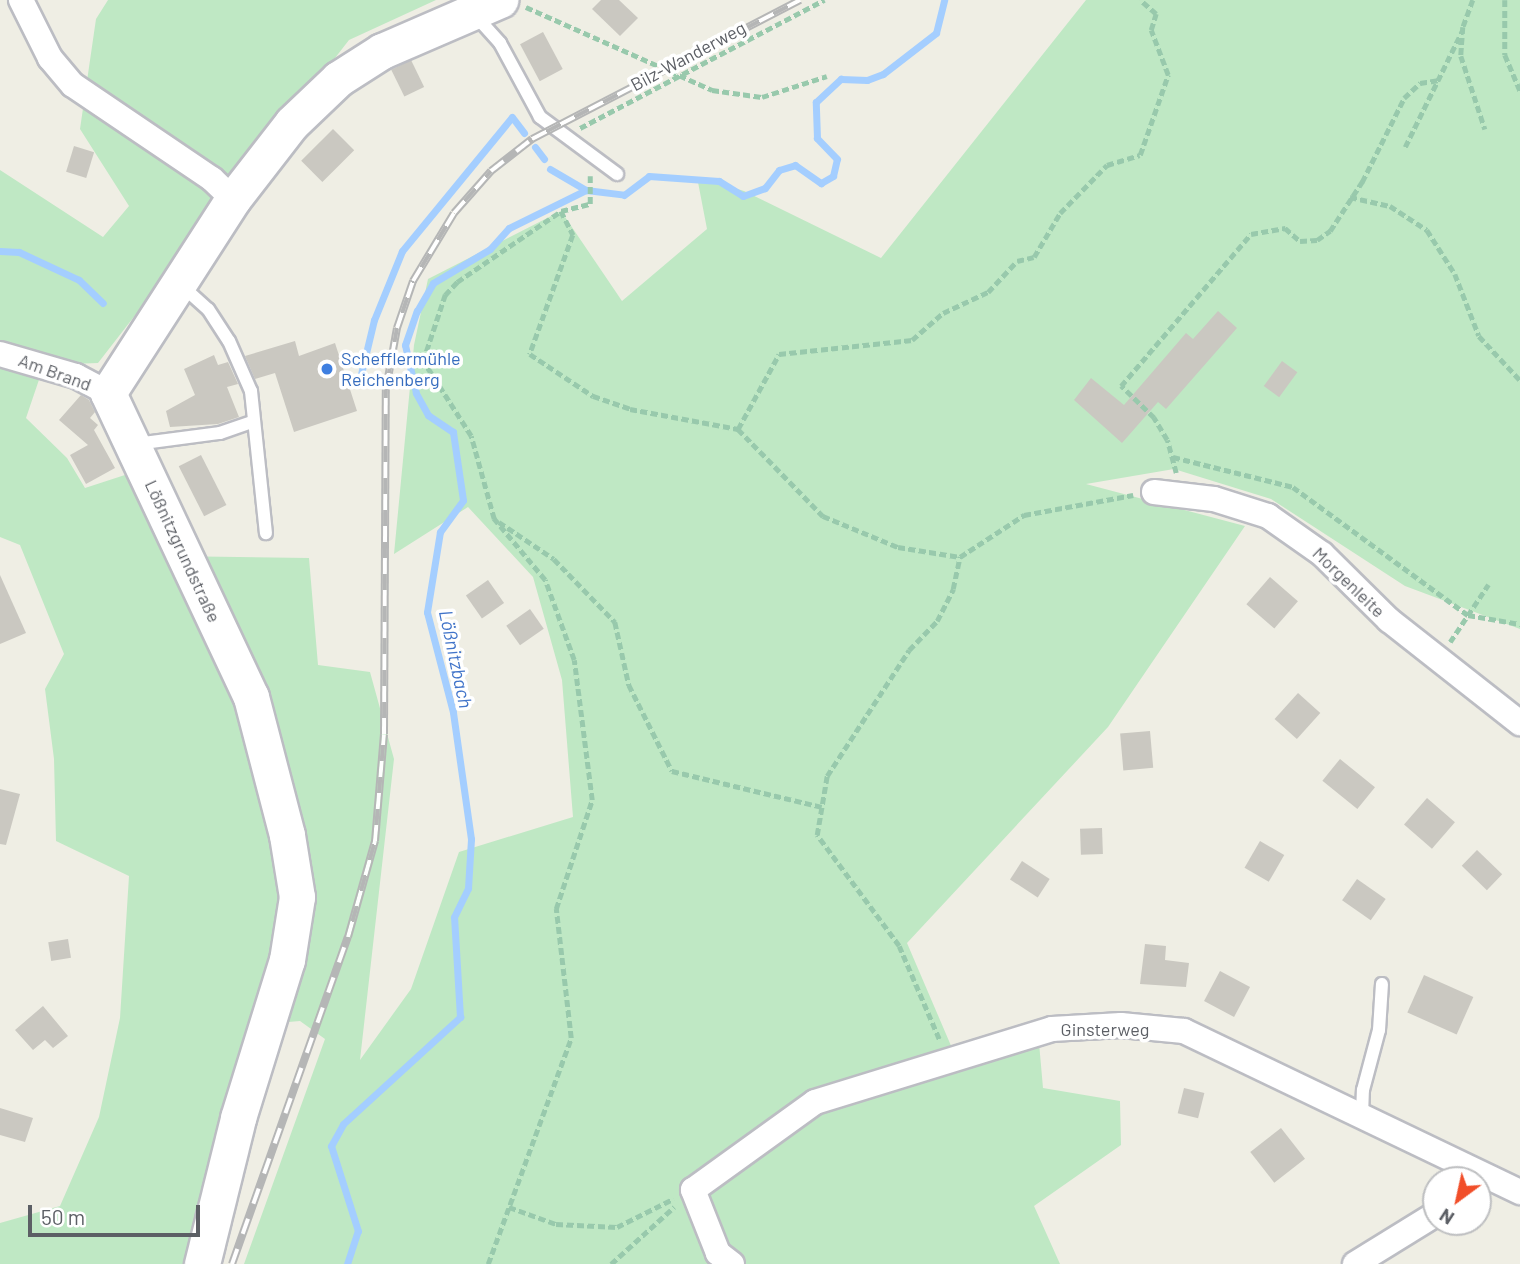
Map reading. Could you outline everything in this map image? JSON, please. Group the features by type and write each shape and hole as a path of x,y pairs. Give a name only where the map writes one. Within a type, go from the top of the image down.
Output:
{"street":[{"path":"21,0 50,58 73,85 212,179 233,199"},
{"path":"108,393 233,199 292,123 338,79 382,51 498,6"},
{"name":"Am Brand","path":"0,354 76,376 108,393"},
{"name":"Lößnitzgrundstraße","path":"108,393 251,697 287,835 296,897 287,960 238,1118 202,1264"},
{"name":"Morgenleite","path":"1154,492 1214,499 1268,516 1322,554 1389,620 1520,723"},
{"name":"Ginsterweg","path":"693,1189 815,1102 950,1063 1052,1029 1121,1025 1184,1031 1513,1187"},
{"path":"1492,1191 1513,1187"},
{"path":"693,1189 718,1253 732,1264"},
{"path":"1355,1264 1422,1223"}],"lane":[{"path":"498,6 500,43 540,117 617,174"},
{"path":"180,284 208,309 229,341 251,391 252,422 266,533"},
{"path":"133,446 148,439 220,433 252,422"},
{"path":"1362,1116 1363,1090 1379,1030 1382,984"}],"path":[{"name":"Bilz-Wanderweg","path":"564,137 824,0"},
{"path":"738,429 779,354 912,340 943,313 988,292 1017,261 1034,257 1060,213 1107,165 1140,155 1168,75 1151,30 1156,14 1151,2 1140,0"},
{"path":"1405,147 1464,27 1473,0"},
{"path":"1505,0 1505,55 1520,91"},
{"path":"498,6 681,75 712,90 762,97 827,76"},
{"path":"1464,27 1461,56 1485,129"},
{"path":"1183,495 1172,457 1154,418 1121,386 1251,234 1285,228 1300,242 1317,240 1330,231 1349,197 1362,182 1404,99 1420,83 1438,80"},
{"path":"488,1264 571,1038 556,909 592,800 575,660 545,580 494,519 471,436 423,361 444,295 457,282 561,211 590,204 591,181"},
{"path":"1349,197 1390,206 1427,230 1455,274 1479,336 1520,380"},
{"path":"561,211 573,235 530,354 593,396 618,405 738,429 823,516 898,547 960,557 1024,515 1154,492"},
{"path":"1172,457 1293,487 1468,615 1520,624"},
{"path":"494,519 554,559 615,622 629,685 672,771 822,807"},
{"path":"950,1063 899,946 817,835 827,776 909,650 937,621 953,589 960,557"},
{"path":"1439,657 1488,585"},
{"path":"509,1207 556,1224 617,1227 693,1189"},
{"path":"611,1264 693,1189"}],"green space":[{"path":"108,0 436,0 349,40 98,363 44,365 26,418 67,458 85,488 128,474 167,556 309,558 318,665 370,672 394,759 360,1060 411,989 459,852 573,817 562,680 533,577 468,507 394,554 414,345 428,279 561,211 622,301 707,229 697,177 744,191 881,258 1086,0 1520,0 1520,629 1405,586 1271,499 1174,469 1086,484 1245,526 1108,727 907,943 952,1048 1037,1020 1043,1088 1120,1101 1121,1145 1034,1206 1060,1264 244,1264 325,1039 300,1021 253,1025 193,1264 0,1264 0,1223 60,1206 99,1117 120,1018 129,876 56,841 54,759 45,689 64,654 20,545 0,537 0,170 103,237 129,206 80,129 96,19"}],"building":[{"path":"601,0 619,0 638,18 620,36 592,9"},
{"path":"543,32 563,69 540,81 520,44"},
{"path":"411,60 424,87 404,97 391,70"},
{"path":"333,129 354,150 322,182 301,161"},
{"path":"74,146 94,152 86,178 66,172"},
{"path":"1218,311 1237,328 1166,409 1158,402 1122,443 1074,400 1091,378 1124,405 1186,333 1193,339"},
{"path":"295,341 299,356 335,343 357,411 294,432 275,373 255,379 245,356"},
{"path":"214,355 218,365 228,362 238,384 227,387 239,417 218,424 170,427 166,411 195,395 184,369"},
{"path":"1282,361 1297,372 1279,397 1264,386"},
{"path":"81,395 89,400 95,412 90,418 98,425 94,430 115,468 86,484 70,455 88,445 59,420"},
{"path":"201,455 226,505 204,516 179,466"},
{"path":"0,575 26,633 0,644"},
{"path":"1270,577 1298,601 1274,628 1246,604"},
{"path":"488,580 504,603 482,618 466,595"},
{"path":"530,609 544,629 520,645 506,626"},
{"path":"1298,693 1320,713 1297,739 1275,719"},
{"path":"1150,731 1153,768 1123,770 1120,734"},
{"path":"1340,759 1375,787 1357,809 1322,781"},
{"path":"0,789 20,794 6,845 0,844"},
{"path":"1427,798 1455,822 1432,849 1404,824"},
{"path":"1102,828 1103,854 1081,855 1080,829"},
{"path":"1260,841 1284,855 1269,882 1244,868"},
{"path":"1477,850 1502,874 1487,890 1462,866"},
{"path":"1022,861 1050,879 1038,897 1010,879"},
{"path":"1357,879 1386,899 1371,920 1342,900"},
{"path":"68,939 71,958 51,961 48,942"},
{"path":"1145,944 1166,946 1165,960 1189,963 1186,987 1140,984"},
{"path":"1220,971 1250,987 1234,1017 1204,1001"},
{"path":"1424,975 1473,997 1457,1034 1407,1012"},
{"path":"43,1006 68,1036 53,1048 45,1040 33,1050 15,1030"},
{"path":"1184,1088 1204,1093 1198,1118 1178,1113"},
{"path":"0,1108 33,1118 25,1142 0,1135"},
{"path":"1281,1128 1305,1159 1274,1183 1250,1152"}],"waterway":[{"name":"Lößnitzbach","path":"347,1264 358,1231 331,1146 343,1124 460,1017 454,917 468,888 471,839 453,712 427,612 440,532 463,500 453,432 428,415 416,393 405,345 417,311 433,283 490,249 509,228 586,190 624,195 649,176 719,181 743,196 765,188 779,170 795,165 821,183 833,176 837,159 817,138 816,102 841,79 867,80 883,74 936,33 944,0"},
{"path":"361,374 374,320 402,251 512,117 524,133"},
{"path":"535,147 544,159"},
{"path":"550,169 586,190"},
{"path":"0,251 19,252 79,280 103,303"}],"railway":[{"path":"232,1264 348,937 375,841 384,734 386,389 397,328 413,281 454,213 491,171 532,139 800,0"}],"place":[{"name":"Schefflermühle Reichenberg","path":"327,369"}]}
